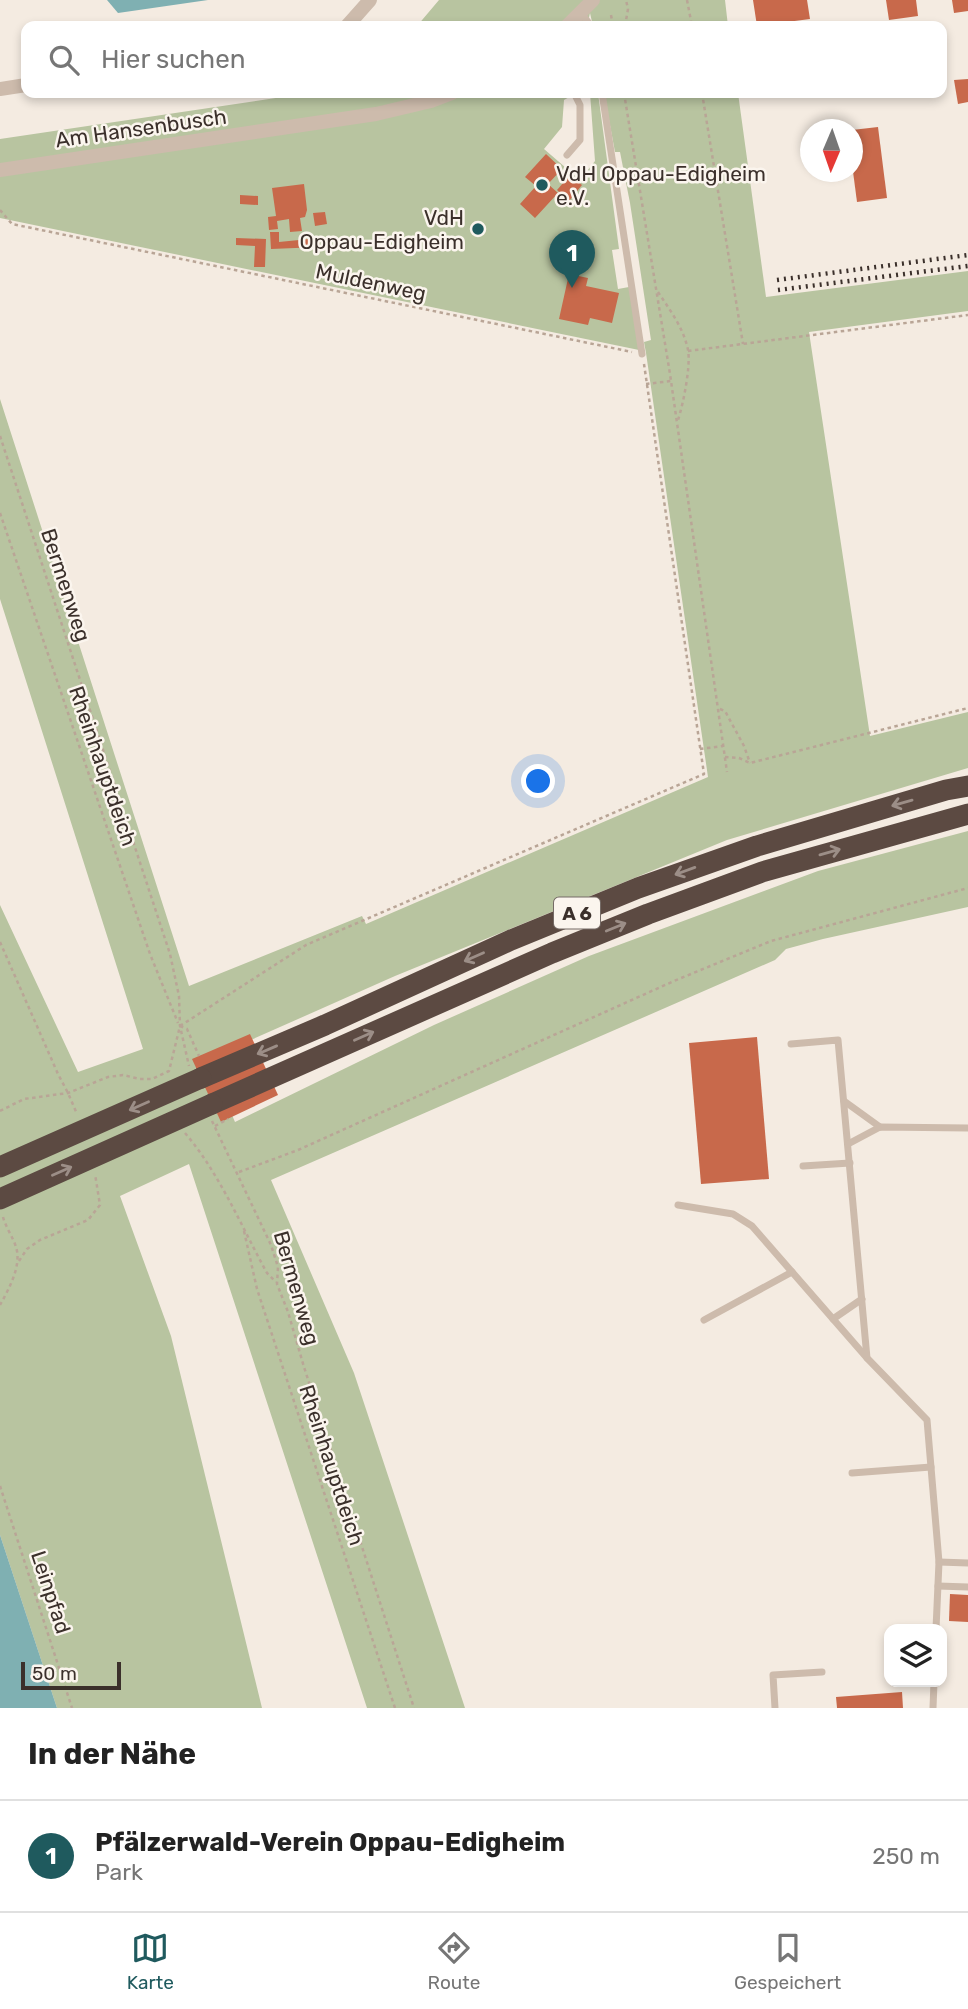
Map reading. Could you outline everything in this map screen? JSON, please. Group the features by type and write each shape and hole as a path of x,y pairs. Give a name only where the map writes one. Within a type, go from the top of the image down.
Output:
{"highway":[{"name":"A 6","path":"0,1167 325,1025 511,940 638,888 757,846 946,790 968,786"},
{"name":"A 6","path":"1,1206 213,1118 552,953 648,914 762,872 968,814"}],"street":[{"path":"351,21 370,0"},
{"path":"572,21 593,0"},
{"path":"0,89 21,86"},
{"name":"Am Hansenbusch","path":"0,170 376,114 439,98"}],"lane":[{"path":"581,13 587,21"},
{"path":"567,155 580,140 580,105 576,98"},
{"path":"603,98 642,354"},
{"path":"791,1044 838,1040 867,1358"},
{"path":"844,1101 880,1127"},
{"path":"848,1144 880,1127 968,1128"},
{"path":"803,1166 850,1163"},
{"path":"678,1205 733,1214 752,1226 867,1358 927,1420 939,1562 936,1624"},
{"path":"704,1320 792,1272"},
{"path":"833,1319 862,1299"},
{"path":"852,1473 930,1467"},
{"path":"939,1562 968,1563"},
{"path":"938,1586 968,1587"},
{"path":"775,1708 773,1675 822,1672"},
{"path":"933,1708 934,1687"}],"path":[{"path":"626,0 626,21"},
{"path":"687,0 691,21"},
{"path":"611,15 612,21"},
{"path":"625,98 671,382 727,772"},
{"path":"703,98 743,344"},
{"name":"Muldenweg","path":"0,210 12,224 642,354"},
{"path":"656,289 675,318 688,351 684,402 677,424"},
{"path":"688,351 968,315"},
{"path":"0,1111 24,1099 68,1093 108,1077 123,1075 152,1079 169,1071 180,1026 306,945 704,774 642,354"},
{"path":"646,384 671,382"},
{"name":"Bermenweg","path":"0,436 170,954 179,996 180,1026"},
{"name":"Rheinhauptdeich","path":"0,513 150,954 180,1026 187,1029 199,1056"},
{"path":"718,708 725,711 750,762"},
{"path":"725,757 750,762 968,708"},
{"path":"700,749 723,746"},
{"path":"238,1172 298,1150 771,941 968,888"},
{"path":"0,942 77,1113"},
{"path":"213,1118 228,1119"},
{"name":"Bermenweg","path":"213,1118 271,1245 278,1267 277,1284 414,1708"},
{"path":"199,1149 267,1273 277,1284"},
{"path":"0,1305 27,1249 40,1240 88,1220 100,1205 94,1174"},
{"path":"1,1206 5,1225 16,1247 19,1261"},
{"name":"Rheinhauptdeich","path":"244,1231 257,1289 395,1708"},
{"name":"Leinpfad","path":"0,1486 72,1708"}],"green space":[{"path":"439,0 725,0 727,21 592,21 590,13 588,21 421,21"},
{"path":"275,98 568,98 564,100 562,127 544,149 580,180 595,161 590,98 599,98 619,249 612,250 618,289 629,287 639,350 0,218 0,139"},
{"path":"605,98 739,98 766,297 968,271 968,311 809,332 870,736 968,712 968,768 727,840 395,976 208,1059 235,1122 434,1025 589,956 818,871 968,831 968,907 786,949 775,960 271,1180 354,1373 465,1708 367,1708 189,1164 120,1196 171,1336 262,1708 57,1708 0,1535 0,905 78,1072 143,1049 0,599 0,399 189,986 362,916 366,924 708,777 644,342 651,340 630,203 620,152 615,152"}],"water":[{"path":"107,0 208,0 118,13"},
{"path":"0,1535 57,1708 0,1708"}],"building":[{"path":"753,0 807,0 810,19 756,21"},
{"path":"886,0 916,0 918,16 889,20"},
{"path":"952,0 968,0 968,11 954,13"},
{"path":"968,79 968,102 958,104 954,80"},
{"path":"878,127 887,198 857,202 854,182 863,182 863,129"},
{"name":"VdH Oppau-Edigheim e.V.","path":"546,154 562,169 548,184 558,193 535,218 520,204 536,186 525,177"},
{"path":"570,175 582,185 569,201 557,190"},
{"path":"304,184 307,210 305,217 300,218 302,231 290,232 289,219 277,221 278,229 269,230 268,217 276,216 272,188"},
{"path":"240,195 258,196 258,205 240,204"},
{"path":"325,212 327,224 315,226 313,213"},
{"path":"270,232 279,232 279,242 319,238 320,247 271,249"},
{"path":"236,238 266,239 265,267 254,267 255,246 236,245"},
{"path":"569,274 588,278 586,286 619,293 612,323 590,318 588,325 559,319"},
{"path":"250,1034 278,1095 221,1122 192,1059"},
{"path":"757,1037 769,1179 701,1184 689,1043"},
{"path":"950,1594 968,1595 968,1622 949,1621"},
{"path":"902,1692 903,1708 837,1708 836,1697"}],"railway":[{"path":"777,280 968,255"},
{"path":"778,290 968,266"}],"place":[{"name":"VdH Oppau-Edigheim e.V.","path":"542,185"},
{"name":"VdH Oppau-Edigheim","path":"478,229"},
{"name":"Pfälzerwald-Verein Oppau-Edigheim","path":"572,288"}]}
